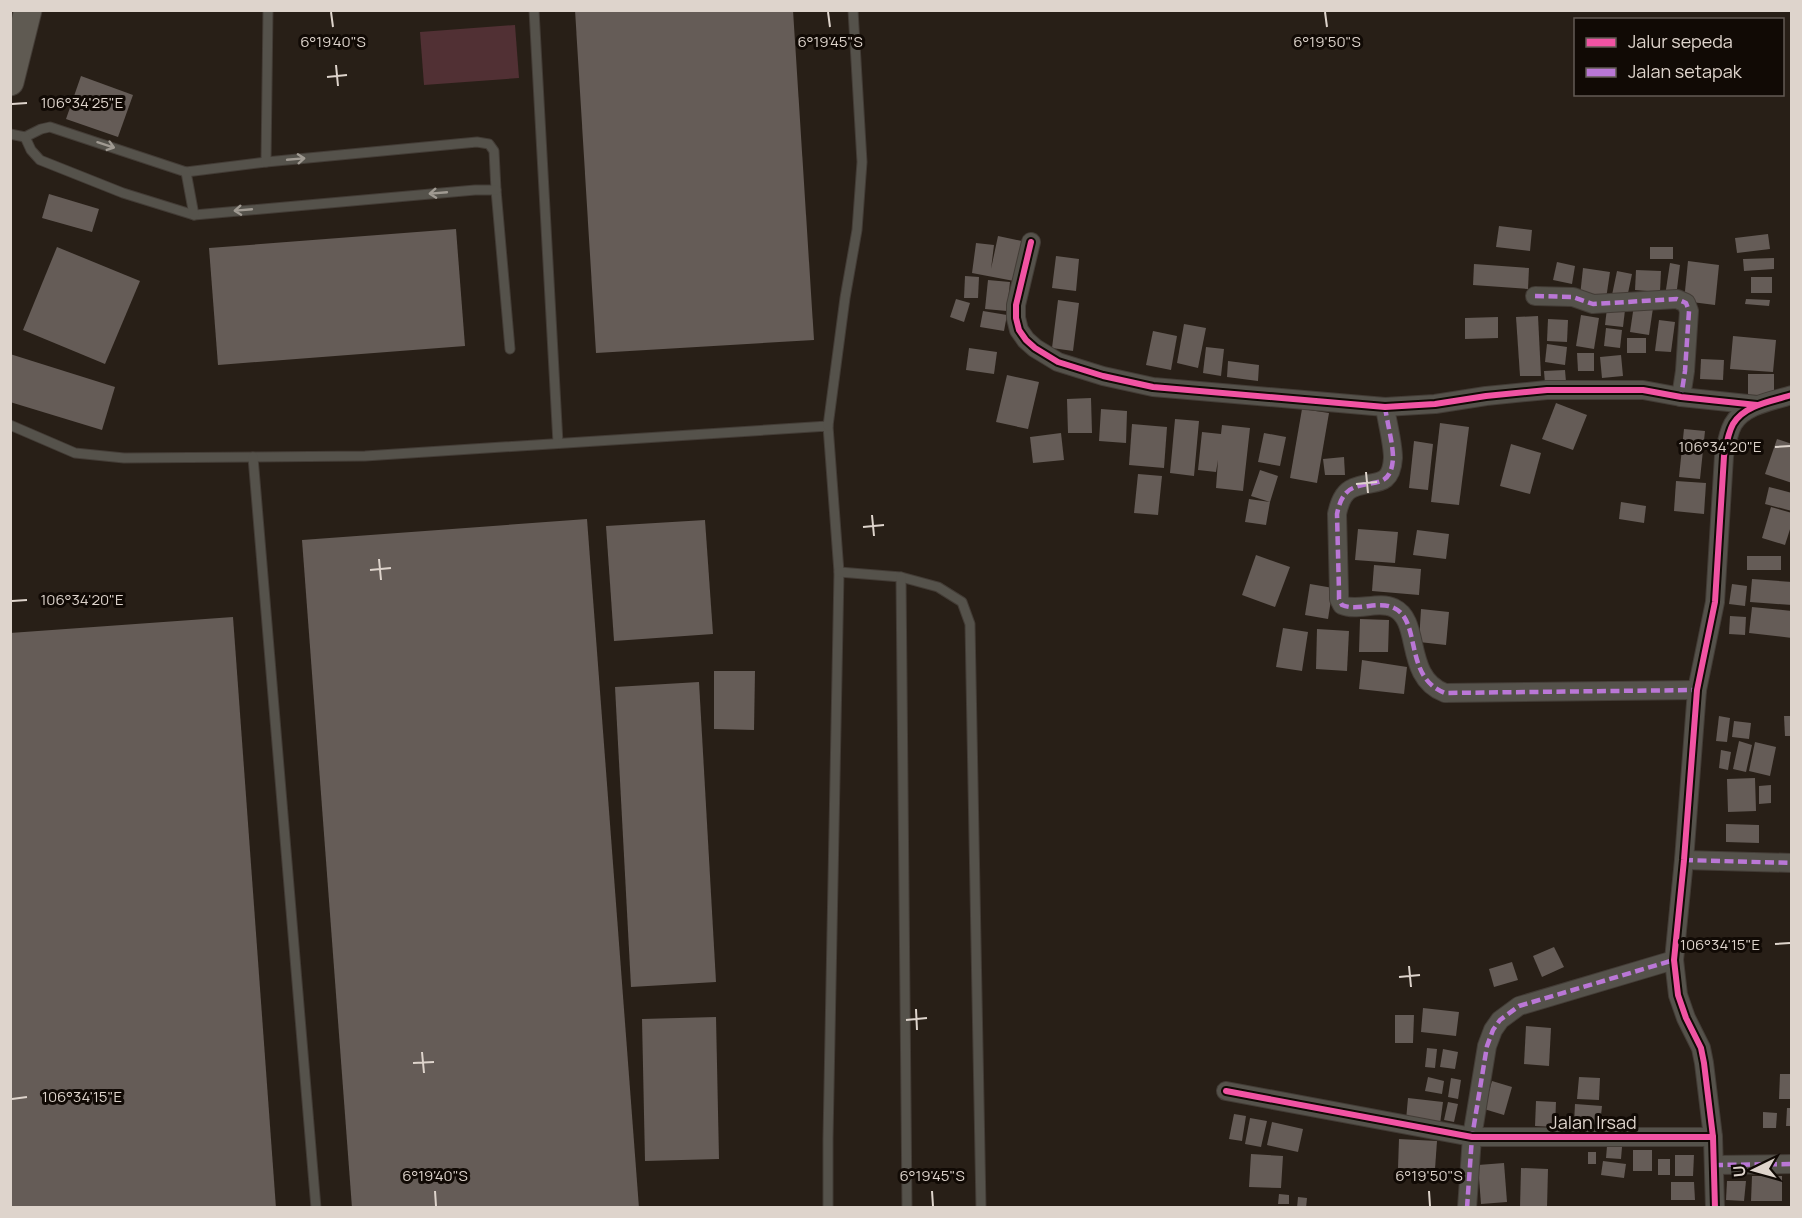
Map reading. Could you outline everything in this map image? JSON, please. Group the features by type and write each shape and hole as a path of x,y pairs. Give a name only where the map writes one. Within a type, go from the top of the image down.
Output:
{"main road":[{"path":"11,81 28,10"}],"street":[{"path":"1031,242 1016,305 1019,330 1035,348 1058,362 1103,376 1153,387 1385,407 1435,404 1547,390 1643,390 1681,397 1757,405"},
{"path":"1535,296 1573,297 1593,304 1677,299 1686,303 1689,311 1681,397"},
{"path":"1715,1208 1713,1137 1704,1063 1701,1048 1686,1018 1678,995 1674,960 1697,690 1715,602 1724,456 1733,423 1743,413 1757,405 1791,395"},
{"path":"1385,407 1393,457 1388,476 1378,483 1353,488 1342,498 1338,507 1339,599 1342,605 1348,608 1386,605 1400,611 1407,624 1418,664 1425,679 1435,689 1445,693 1697,690"},
{"path":"1684,860 1791,863"},
{"path":"1467,1208 1472,1137 1487,1046 1500,1020 1519,1006 1674,960"},
{"name":"Jalan Irsad","path":"1226,1091 1472,1137 1713,1137"},
{"path":"1714,1165 1791,1164"}],"lane":[{"path":"266,162 268,10"},
{"path":"534,10 558,443"},
{"path":"828,1208 838,572 828,426 845,298 857,230 862,162 853,10"},
{"path":"10,134 25,137 50,127 186,172 477,142 489,144 494,151 510,350"},
{"path":"25,137 31,150 40,160 123,193 194,215 496,190"},
{"path":"186,172 194,215"},
{"path":"10,425 75,453 124,458 365,456 828,426"},
{"path":"253,457 316,1208"},
{"path":"838,572 901,577 938,587 962,602 970,624 981,1208"},
{"path":"901,577 907,1208"}],"shaded area":[{"path":"515,25 519,78 424,85 420,32"}],"building":[{"path":"575,10 793,10 814,340 596,353"},
{"path":"81,76 133,95 118,137 66,119"},
{"path":"49,194 99,209 92,232 42,218"},
{"path":"1499,226 1532,230 1530,251 1496,247"},
{"path":"456,229 465,346 218,365 209,248"},
{"path":"1768,234 1770,249 1737,253 1735,238"},
{"path":"998,236 1022,241 1014,281 972,273 976,243 994,245 991,269"},
{"path":"57,247 140,281 105,364 23,330"},
{"path":"1650,247 1673,247 1673,259 1650,259"},
{"path":"1056,256 1079,259 1076,291 1052,288"},
{"path":"1774,258 1774,269 1744,271 1743,259"},
{"path":"1688,261 1719,265 1715,305 1684,301"},
{"path":"1557,262 1575,266 1572,284 1553,280"},
{"path":"1670,263 1680,265 1676,297 1665,296"},
{"path":"1474,264 1529,268 1528,289 1473,285"},
{"path":"1583,268 1610,272 1606,299 1580,296"},
{"path":"1636,270 1661,271 1660,292 1635,290"},
{"path":"1617,271 1632,274 1627,298 1612,295"},
{"path":"965,276 979,277 978,298 964,298"},
{"path":"1751,277 1772,277 1772,293 1751,293"},
{"path":"988,280 1010,282 1007,311 985,309"},
{"path":"956,299 970,303 964,322 950,317"},
{"path":"1746,299 1770,300 1769,306 1745,304"},
{"path":"1058,300 1079,303 1073,351 1052,348"},
{"path":"1634,305 1653,308 1649,335 1630,332"},
{"path":"1607,308 1625,310 1623,327 1605,325"},
{"path":"983,311 1007,315 1004,331 980,327"},
{"path":"1581,315 1599,318 1594,349 1576,346"},
{"path":"1538,316 1541,376 1520,376 1516,317"},
{"path":"1498,317 1498,338 1465,339 1465,318"},
{"path":"1548,319 1568,320 1567,342 1547,341"},
{"path":"1659,320 1675,322 1671,352 1655,351"},
{"path":"1184,324 1206,328 1198,368 1177,363"},
{"path":"1606,328 1622,330 1620,348 1604,346"},
{"path":"1153,331 1177,336 1171,370 1146,365"},
{"path":"1733,336 1776,340 1773,372 1730,369"},
{"path":"1627,338 1646,338 1646,353 1627,353"},
{"path":"1547,344 1567,347 1565,365 1545,362"},
{"path":"1206,347 1224,349 1221,376 1203,373"},
{"path":"969,348 997,352 994,374 966,370"},
{"path":"1577,353 1594,353 1594,371 1578,371"},
{"path":"10,354 115,387 102,430 10,402"},
{"path":"1621,355 1623,376 1602,378 1600,357"},
{"path":"1701,359 1724,360 1723,380 1700,379"},
{"path":"1228,361 1259,365 1258,381 1227,377"},
{"path":"1565,370 1566,382 1545,384 1544,371"},
{"path":"1748,374 1774,374 1774,396 1748,397"},
{"path":"1007,375 1039,382 1028,429 996,422"},
{"path":"1091,398 1092,433 1068,433 1067,399"},
{"path":"1556,403 1587,415 1573,450 1542,439"},
{"path":"1101,409 1127,411 1126,443 1099,441"},
{"path":"1302,409 1329,413 1317,483 1290,478"},
{"path":"1175,419 1199,421 1194,476 1170,473"},
{"path":"1440,423 1469,427 1459,505 1431,502"},
{"path":"1132,424 1167,427 1164,468 1129,465"},
{"path":"1222,425 1250,428 1243,491 1216,488 1218,460 1216,472 1198,470 1202,432 1221,434"},
{"path":"1684,429 1705,431 1700,479 1679,477"},
{"path":"1061,433 1064,460 1033,463 1030,437"},
{"path":"1264,433 1286,437 1280,466 1258,462"},
{"path":"1777,439 1792,444 1792,483 1765,474"},
{"path":"1414,441 1433,444 1428,490 1409,488"},
{"path":"1511,444 1541,453 1530,494 1500,486"},
{"path":"1344,457 1345,475 1325,475 1323,459"},
{"path":"1260,470 1278,476 1270,502 1251,496"},
{"path":"1138,474 1162,476 1158,515 1134,513"},
{"path":"1676,481 1706,483 1704,514 1674,511"},
{"path":"1769,487 1792,493 1792,511 1765,504"},
{"path":"1249,499 1270,502 1266,525 1245,522"},
{"path":"1621,502 1646,506 1644,523 1619,519"},
{"path":"1771,507 1792,513 1792,523 1785,545 1762,538"},
{"path":"587,519 639,1208 352,1208 302,540"},
{"path":"705,520 713,634 614,641 606,526"},
{"path":"1358,529 1398,532 1395,563 1355,560"},
{"path":"1417,530 1449,534 1446,559 1413,555"},
{"path":"1256,555 1290,567 1275,607 1242,595"},
{"path":"1747,556 1781,556 1781,570 1747,570"},
{"path":"1374,565 1421,569 1419,595 1372,591"},
{"path":"1752,579 1792,582 1792,605 1750,602"},
{"path":"1310,584 1333,588 1328,619 1305,615"},
{"path":"1732,584 1747,586 1745,606 1729,604"},
{"path":"1752,607 1792,611 1792,638 1749,633"},
{"path":"1421,609 1449,612 1446,645 1419,642"},
{"path":"1730,616 1746,617 1745,635 1729,634"},
{"path":"233,617 276,1208 10,1208 10,633"},
{"path":"1360,619 1389,620 1388,652 1359,652"},
{"path":"1283,628 1308,632 1302,671 1276,667"},
{"path":"1317,629 1349,631 1347,671 1316,669"},
{"path":"1362,660 1407,667 1404,694 1359,689"},
{"path":"714,671 755,671 754,730 714,729"},
{"path":"699,682 716,982 631,987 615,687"},
{"path":"1719,716 1730,718 1727,742 1716,741"},
{"path":"1784,716 1792,716 1792,736 1785,736"},
{"path":"1734,721 1751,723 1749,739 1732,737"},
{"path":"1739,741 1752,745 1746,772 1733,769"},
{"path":"1755,742 1776,747 1770,776 1749,771"},
{"path":"1721,750 1731,752 1728,770 1719,768"},
{"path":"1755,778 1756,811 1728,812 1727,779"},
{"path":"1771,785 1771,803 1759,804 1759,786"},
{"path":"1726,824 1759,825 1759,843 1726,842"},
{"path":"1554,947 1564,967 1542,977 1533,956"},
{"path":"1512,962 1518,980 1494,987 1489,969"},
{"path":"1423,1008 1459,1012 1456,1036 1421,1032"},
{"path":"1395,1015 1414,1015 1413,1043 1395,1043"},
{"path":"716,1017 719,1159 645,1161 642,1019"},
{"path":"1526,1026 1551,1028 1549,1066 1524,1064"},
{"path":"1427,1048 1437,1049 1435,1068 1425,1067"},
{"path":"1443,1049 1458,1052 1455,1069 1440,1067"},
{"path":"1780,1074 1792,1074 1792,1099 1779,1099"},
{"path":"1428,1077 1444,1081 1442,1094 1425,1091"},
{"path":"1579,1077 1600,1078 1599,1100 1577,1099"},
{"path":"1451,1078 1461,1080 1458,1099 1448,1097"},
{"path":"1492,1081 1512,1087 1504,1115 1484,1109"},
{"path":"1408,1098 1443,1102 1440,1124 1406,1120"},
{"path":"1536,1101 1556,1102 1555,1127 1535,1126"},
{"path":"1448,1102 1458,1104 1454,1122 1444,1120"},
{"path":"1575,1104 1602,1106 1600,1125 1574,1123"},
{"path":"1787,1108 1792,1108 1792,1126 1786,1126"},
{"path":"1763,1112 1777,1113 1776,1128 1763,1128"},
{"path":"1234,1114 1246,1116 1242,1141 1229,1139"},
{"path":"1250,1118 1267,1121 1261,1147 1245,1144"},
{"path":"1272,1122 1303,1129 1298,1152 1267,1145"},
{"path":"1399,1139 1437,1141 1435,1169 1398,1168"},
{"path":"1607,1146 1622,1147 1621,1159 1606,1158"},
{"path":"1633,1150 1652,1150 1652,1171 1633,1171"},
{"path":"1588,1152 1596,1152 1596,1164 1588,1164"},
{"path":"1251,1154 1283,1156 1281,1188 1249,1187"},
{"path":"1675,1155 1694,1155 1693,1176 1675,1176"},
{"path":"1658,1159 1670,1159 1670,1175 1658,1175"},
{"path":"1603,1161 1626,1164 1624,1178 1601,1175"},
{"path":"1504,1163 1507,1202 1481,1204 1478,1165"},
{"path":"1521,1168 1548,1169 1547,1208 1520,1208"},
{"path":"1752,1176 1782,1176 1782,1201 1751,1201"},
{"path":"1727,1181 1746,1181 1744,1201 1726,1200"},
{"path":"1671,1182 1694,1182 1695,1200 1671,1200"},
{"path":"1279,1194 1289,1195 1289,1204 1278,1204"},
{"path":"1298,1197 1307,1198 1306,1208 1297,1208"}],"marked path":[{"path":"1535,296 1573,297 1593,304 1677,299 1686,303 1689,311 1681,397"},
{"path":"1385,407 1393,452 1389,475 1379,482 1360,485 1347,492 1337,514 1339,599 1342,605 1348,607 1388,606 1403,615 1423,675 1432,685 1445,693 1697,690"},
{"path":"1684,860 1792,863"},
{"path":"1467,1208 1472,1137 1487,1046 1500,1020 1519,1006 1674,960"},
{"path":"1714,1165 1792,1164"}],"cycle path":[{"path":"1031,242 1016,305 1019,330 1035,348 1058,362 1103,376 1153,387 1385,407 1435,404 1547,390 1643,390 1681,397 1757,405"},
{"path":"1715,1208 1713,1137 1704,1063 1701,1048 1686,1018 1678,995 1674,960 1697,690 1715,602 1724,456 1730,431 1744,412 1792,395"},
{"path":"1226,1091 1472,1137 1713,1137"}]}
